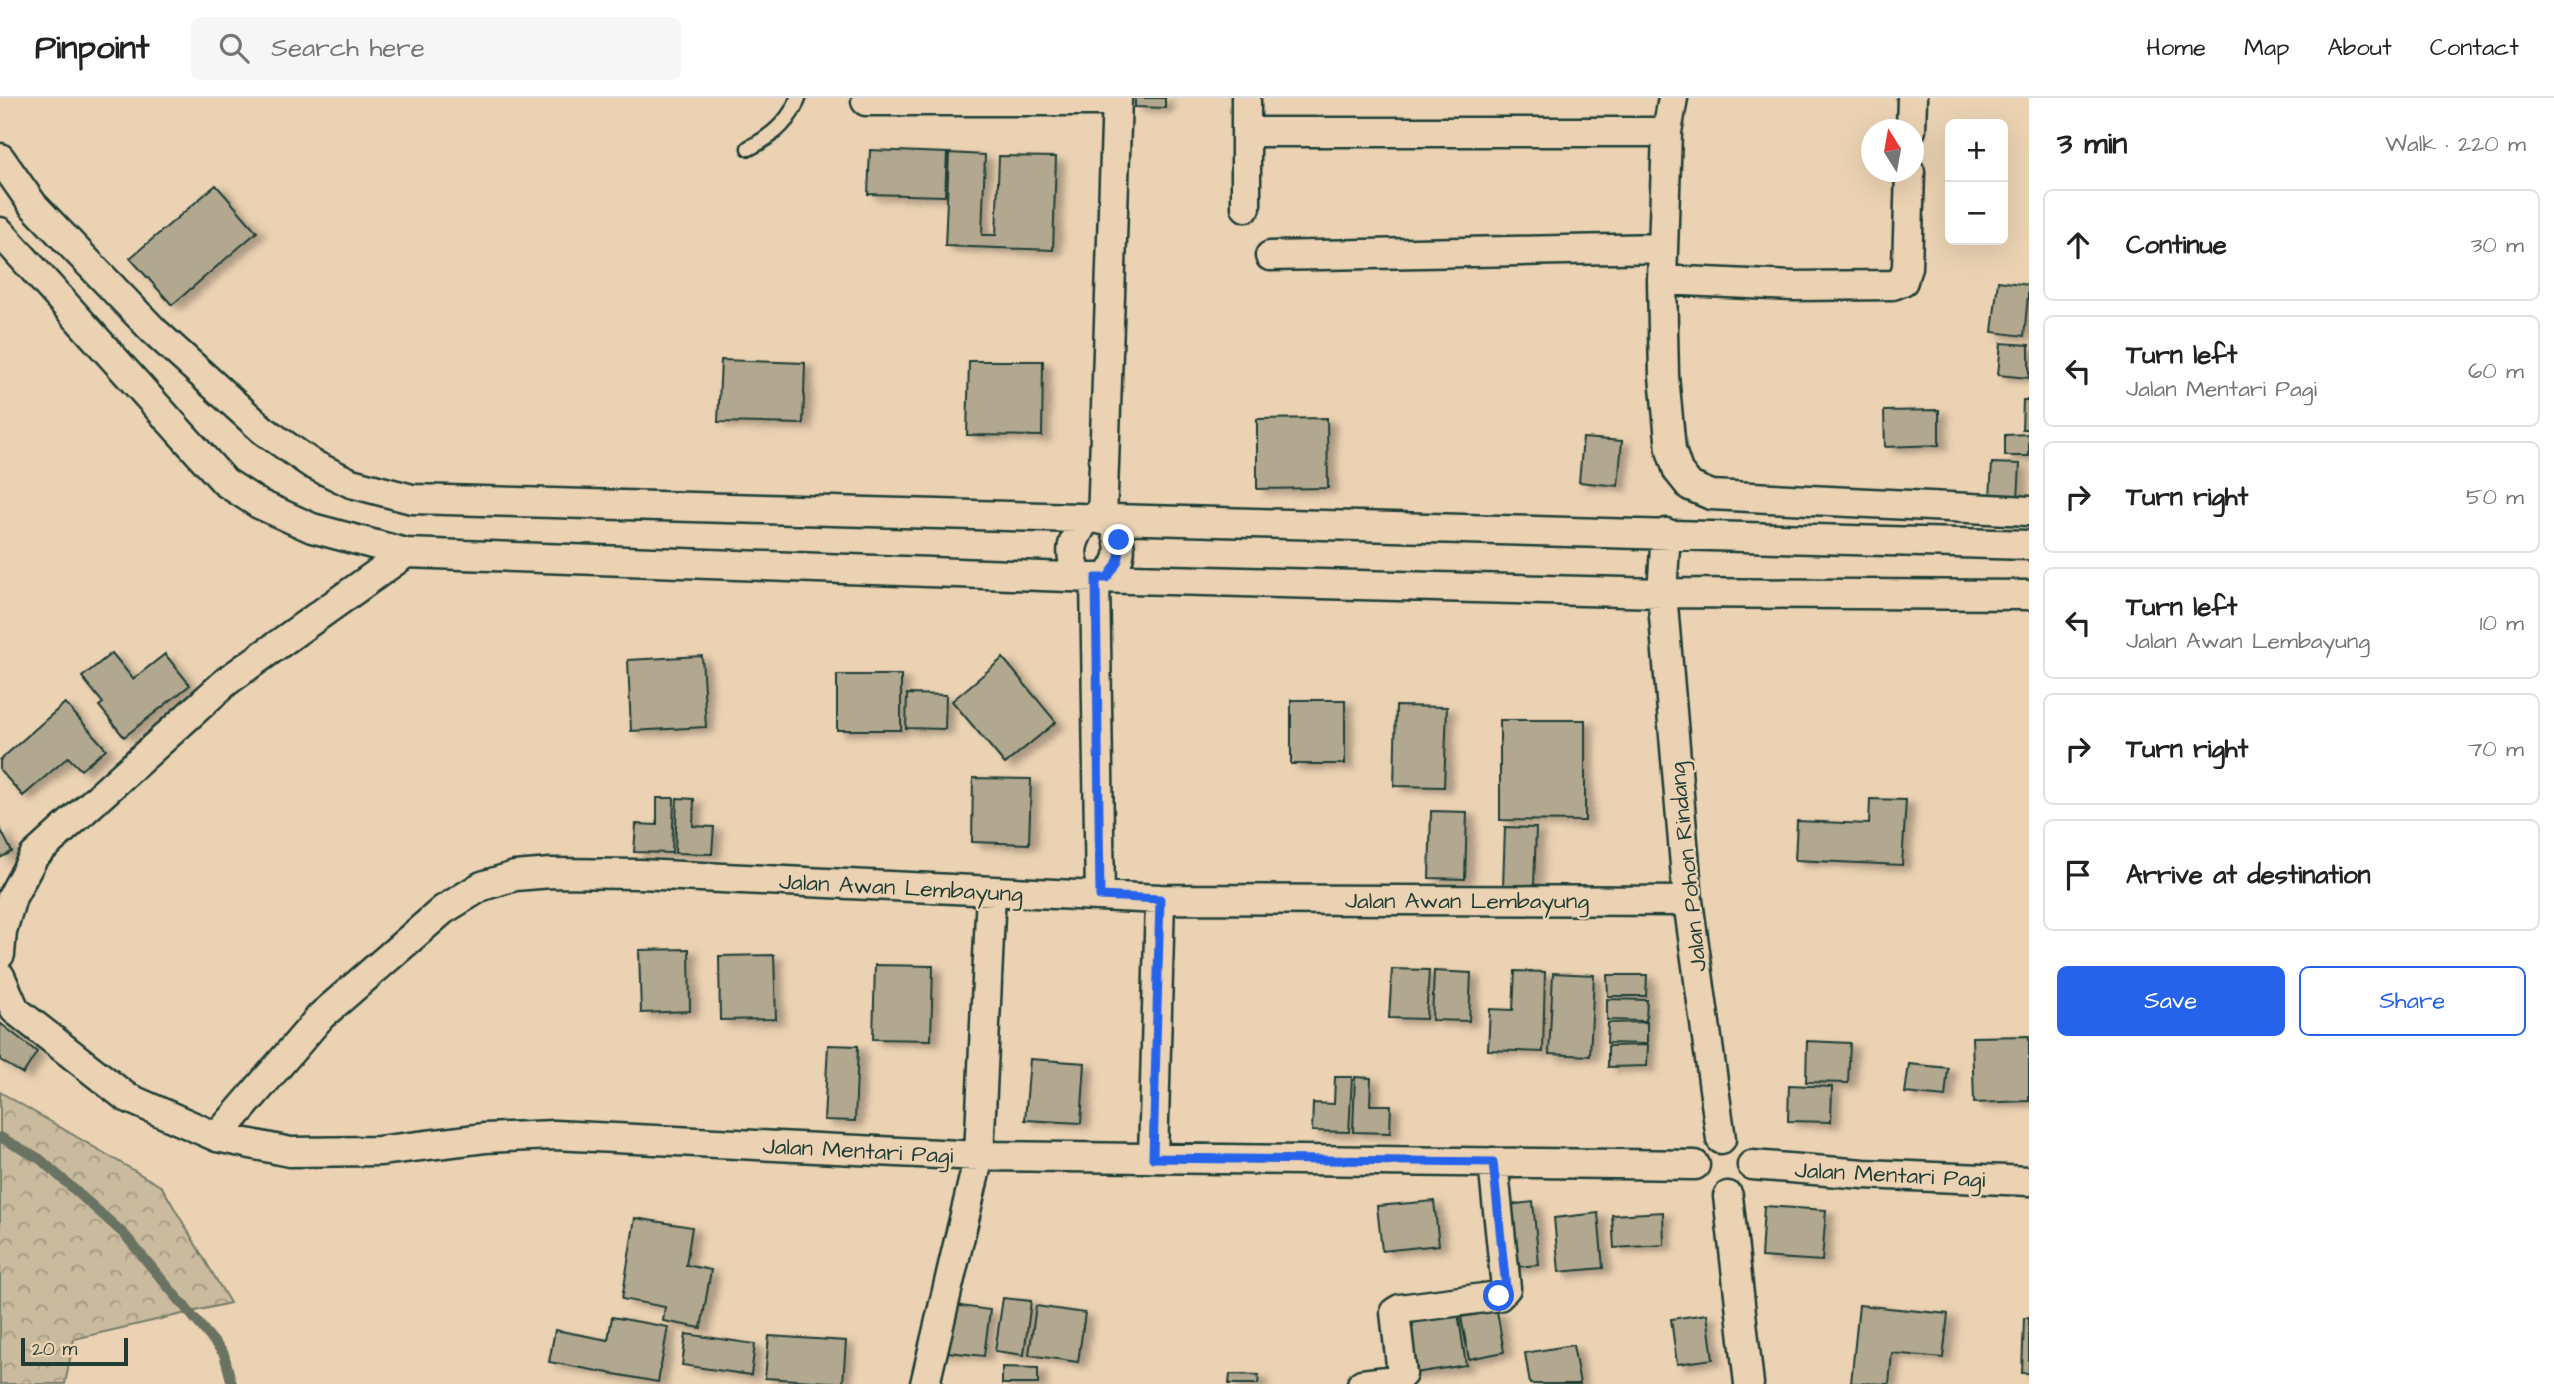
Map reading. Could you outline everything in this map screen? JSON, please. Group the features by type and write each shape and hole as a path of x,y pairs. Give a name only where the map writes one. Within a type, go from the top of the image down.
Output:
{"street":[{"path":"1246,98 1246,207"},
{"path":"1673,98 1667,132 1663,248 1664,376 1671,450 1678,471 1690,486 1711,495 2029,511"},
{"path":"1911,119 1912,98"},
{"path":"866,101 1117,99 1100,519 1121,552 1118,564 1094,578"},
{"path":"1246,132 1667,132"},
{"path":"0,159 33,205 154,331 263,430 312,464 351,483 412,499 2029,545"},
{"path":"1662,280 1793,286 1893,285 1903,281 1907,267 1910,182"},
{"path":"0,232 225,482 259,504 312,528 406,553 1094,578 1662,593 2029,595"},
{"path":"1270,256 1663,248"},
{"path":"1094,578 1072,562 1073,541 1100,519"},
{"name":"Jalan Pohon Rindang","path":"1666,533 1662,593 1688,901 1721,1139"},
{"path":"0,954 2,931 12,897 34,856 226,681 406,553"},
{"path":"1094,578 1100,896"},
{"name":"Jalan Awan Lembayung","path":"218,1137 321,1016 443,909 482,886 515,876 551,873 639,874 1160,899 1688,901"},
{"path":"925,1384 979,1156 991,892"},
{"path":"1153,1158 1160,899"},
{"name":"Jalan Mentari Pagi","path":"0,976 15,1010 126,1097 218,1137 290,1152 379,1151 485,1139 554,1135 979,1156 1695,1165"},
{"path":"1721,1139 1736,1142 1747,1152 1752,1165 1749,1179 1741,1190 1728,1196 1715,1195 1704,1189 1697,1178 1695,1165 1704,1148 1721,1139"},
{"path":"1362,1384 1395,1380 1402,1374 1395,1312 1400,1309 1499,1296 1506,1288 1493,1162"},
{"name":"Jalan Mentari Pagi","path":"1752,1165 1864,1174 2029,1181"},
{"path":"1728,1196 1749,1384"}],"lane":[{"path":"750,148 769,138 793,112 798,98"}],"green space":[{"path":"0,1092 162,1187 230,1303 74,1339 65,1384 0,1384"}],"building":[{"path":"1135,98 1165,98 1165,108 1135,107"},
{"path":"870,150 947,153 945,196 868,194"},
{"path":"949,153 985,155 982,235 996,235 999,156 1056,157 1053,250 945,246"},
{"path":"216,185 257,232 172,305 130,258"},
{"path":"1998,281 2029,285 2024,336 1992,332"},
{"path":"2001,343 2029,345 2029,378 1998,375"},
{"path":"721,360 805,363 803,424 718,422"},
{"path":"969,361 1043,361 1042,436 967,435"},
{"path":"2023,400 2029,400 2029,429 2022,429"},
{"path":"1939,410 1939,445 1885,447 1884,411"},
{"path":"1327,418 1328,488 1257,489 1257,419"},
{"path":"2029,434 2029,456 2005,456 2005,435"},
{"path":"1583,438 1622,441 1618,486 1579,482"},
{"path":"1992,463 2020,464 2018,500 1990,498"},
{"path":"112,653 133,679 165,654 190,685 124,737 99,706 103,703 82,677"},
{"path":"702,656 706,727 631,731 628,660"},
{"path":"1003,658 1056,722 1005,764 952,701"},
{"path":"837,675 901,675 901,730 837,730"},
{"path":"907,694 946,695 945,729 906,728"},
{"path":"1291,700 1345,700 1345,764 1291,764"},
{"path":"65,703 106,749 81,770 68,757 23,796 0,770 0,760"},
{"path":"1396,706 1447,707 1444,787 1394,786"},
{"path":"1500,720 1585,720 1585,821 1500,820"},
{"path":"973,778 1031,779 1029,844 972,842"},
{"path":"657,798 674,798 672,853 634,852 636,824 657,825"},
{"path":"677,798 694,799 693,826 714,827 712,854 675,853"},
{"path":"1870,799 1906,800 1902,865 1795,860 1797,821 1869,824"},
{"path":"1431,811 1467,812 1465,879 1429,878"},
{"path":"1505,827 1536,828 1534,887 1503,886"},
{"path":"0,828 12,852 0,858"},
{"path":"689,949 690,1011 641,1013 639,950"},
{"path":"774,955 776,1019 720,1020 719,956"},
{"path":"875,965 933,966 931,1040 873,1039"},
{"path":"1392,969 1429,970 1426,1019 1389,1018"},
{"path":"1434,971 1471,973 1469,1021 1432,1020"},
{"path":"1515,971 1545,972 1543,1052 1488,1050 1490,1009 1513,1010"},
{"path":"1553,973 1594,975 1590,1056 1549,1054"},
{"path":"1607,975 1647,975 1646,996 1608,996"},
{"path":"1607,999 1647,1000 1646,1021 1607,1020"},
{"path":"1647,1022 1647,1044 1607,1043 1608,1023"},
{"path":"0,1023 37,1052 23,1074 0,1060"},
{"path":"2029,1036 2029,1101 1974,1103 1972,1037"},
{"path":"1807,1041 1850,1043 1848,1083 1806,1082"},
{"path":"828,1045 858,1046 855,1121 824,1120"},
{"path":"1648,1045 1647,1066 1608,1067 1608,1046"},
{"path":"1030,1059 1085,1063 1081,1123 1025,1120"},
{"path":"1909,1064 1948,1068 1945,1097 1905,1093"},
{"path":"1335,1077 1352,1077 1349,1132 1312,1131 1313,1103 1334,1104"},
{"path":"1355,1077 1371,1078 1370,1105 1391,1105 1390,1133 1353,1132"},
{"path":"1789,1085 1832,1087 1831,1122 1788,1121"},
{"path":"1434,1201 1439,1245 1382,1251 1377,1206"},
{"path":"1533,1202 1539,1265 1505,1268 1499,1206"},
{"path":"1764,1206 1826,1210 1822,1261 1761,1257"},
{"path":"1663,1212 1664,1245 1614,1248 1612,1215"},
{"path":"1598,1213 1603,1268 1559,1272 1554,1218"},
{"path":"635,1218 692,1227 686,1265 711,1270 701,1328 663,1321 665,1307 622,1299"},
{"path":"1003,1298 1031,1301 1024,1355 995,1351"},
{"path":"946,1304 990,1310 984,1356 939,1351"},
{"path":"1859,1305 1948,1314 1943,1358 1892,1353 1889,1384 1851,1383"},
{"path":"1036,1306 1085,1313 1078,1362 1029,1355"},
{"path":"1457,1306 1466,1365 1408,1374 1400,1328 1413,1326 1411,1313"},
{"path":"1497,1311 1504,1352 1469,1359 1461,1317"},
{"path":"1707,1314 1713,1359 1677,1364 1671,1319"},
{"path":"612,1317 668,1327 658,1382 549,1362 555,1330 608,1340"},
{"path":"2024,1318 2029,1318 2029,1373 2022,1373"},
{"path":"686,1334 755,1344 751,1375 682,1365"},
{"path":"769,1336 846,1341 843,1383 765,1378"},
{"path":"1573,1345 1580,1384 1530,1384 1525,1353"},
{"path":"1002,1367 1038,1368 1038,1384 1002,1384"},
{"path":"1230,1374 1259,1375 1258,1384 1229,1384"}],"waterway":[{"path":"0,1137 40,1159 124,1234 224,1354 232,1384"}],"route":[{"path":"1119,540 1121,552 1118,564 1107,578 1096,578 1100,896 1160,899 1153,1158 1493,1162 1506,1288 1499,1296"}]}
